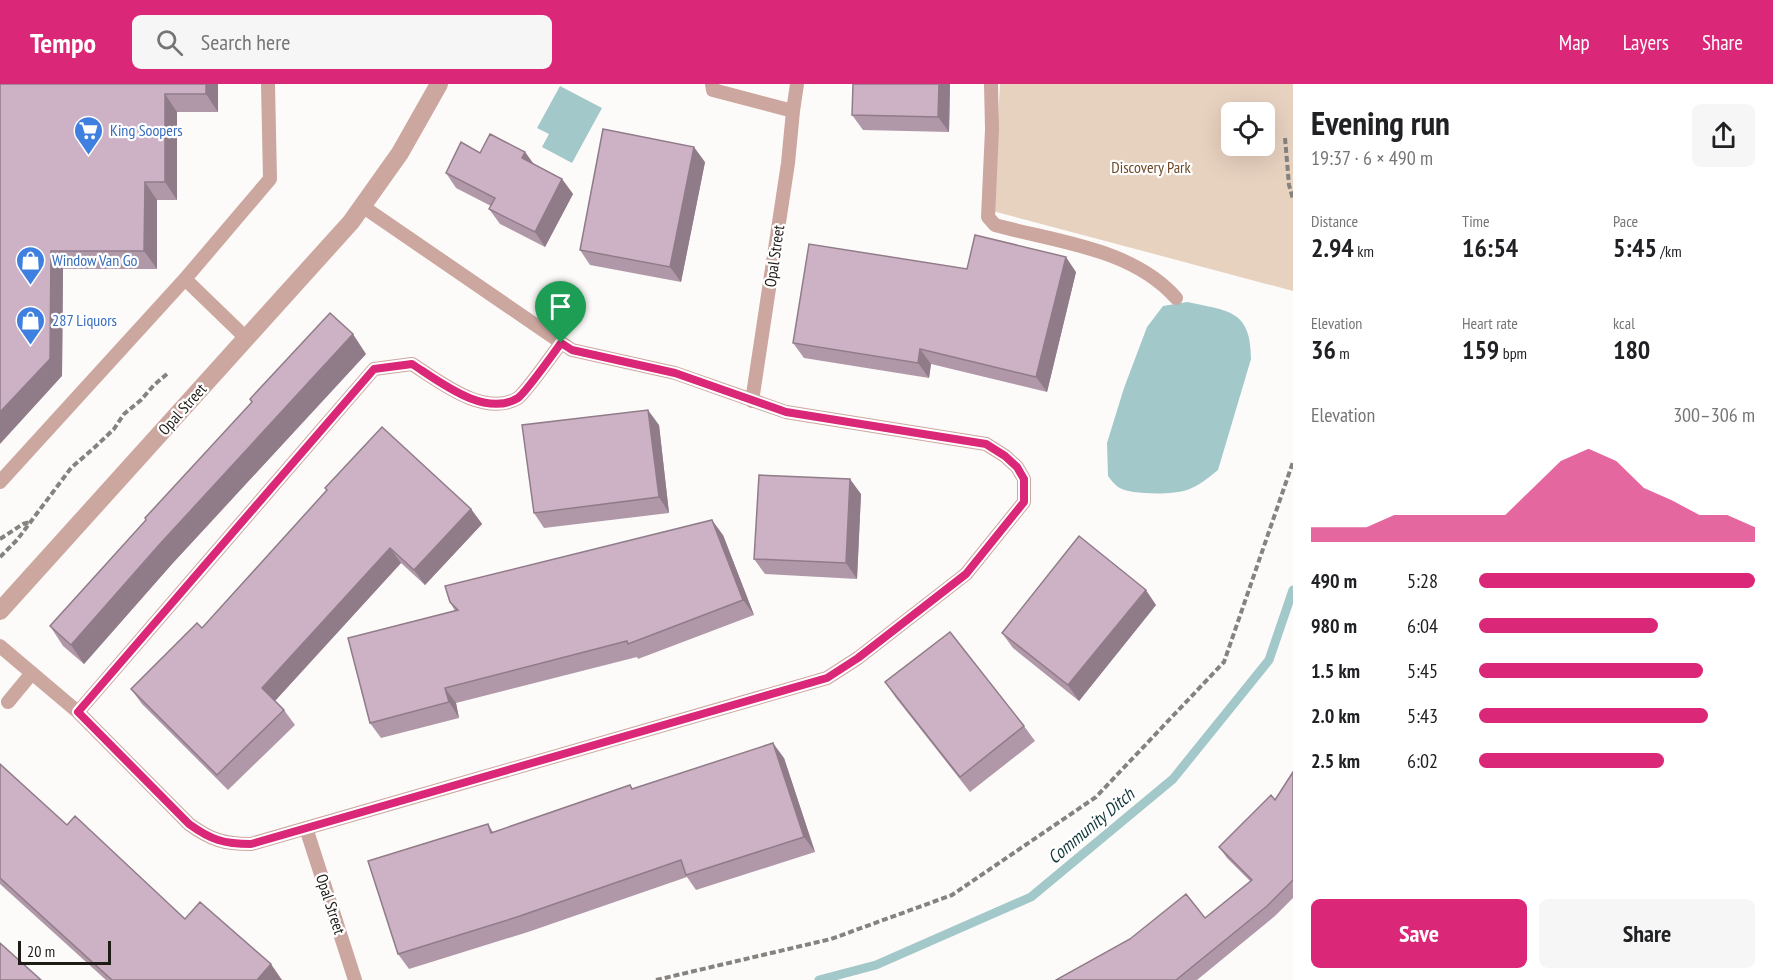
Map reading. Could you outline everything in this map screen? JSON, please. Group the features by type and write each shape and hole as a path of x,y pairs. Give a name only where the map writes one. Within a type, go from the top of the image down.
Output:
{"street":[{"name":"Opal Street","path":"0,611 351,222 400,153 439,84"}],"lane":[{"path":"0,482 185,279 270,179 268,84"},
{"path":"712,84 713,90 793,111"},
{"name":"Opal Street","path":"752,401 788,163 797,84"},
{"path":"991,84 992,129 988,217 995,225 1068,243 1140,268 1162,282 1176,298"},
{"path":"0,646 78,712 189,824 205,836 228,844 251,844 827,678 858,658 966,574 1024,502 1024,479 1017,467 986,444 786,412 675,373 572,350 362,206"},
{"path":"185,279 246,338"},
{"path":"78,712 374,369 412,364 454,392 494,406 519,398 561,343"},
{"path":"8,702 32,673"},
{"name":"Opal Street","path":"306,828 355,980"}],"path":[{"path":"1285,138 1289,185 1293,199"},
{"path":"0,557 32,522 71,468 114,429 124,414 167,374"},
{"path":"656,980 831,939 952,895 1096,797 1224,662 1293,462"},
{"path":"0,539 23,524 32,522"}],"green space":[{"name":"Discovery Park","path":"1000,84 1293,84 1293,291 993,211"}],"water":[{"path":"560,86 602,108 572,163 542,147 549,134 537,128"},
{"path":"1187,302 1226,311 1235,316 1247,331 1250,343 1251,359 1218,470 1203,482 1180,492 1151,493 1124,490 1108,476 1107,443 1124,388 1147,327 1163,306"}],"building":[{"name":"King Soopers","path":"0,84 206,84 206,94 165,94 165,182 145,182 144,251 51,251 50,359 0,412"},
{"path":"853,84 939,84 938,117 852,115"},
{"path":"603,129 694,147 670,267 580,250"},
{"path":"490,134 525,152 522,158 562,179 535,232 489,209 495,198 446,173 461,142 480,153"},
{"path":"975,235 1066,257 1036,377 920,349 918,363 793,343 809,244 967,269"},
{"path":"330,313 353,334 159,545 71,645 50,626 252,402 250,399"},
{"path":"648,410 659,497 534,513 522,425"},
{"path":"382,427 471,509 414,570 390,548 262,688 284,710 217,775 131,689 197,623 202,628"},
{"path":"759,475 850,479 846,563 754,559"},
{"path":"712,520 743,600 628,644 627,641 445,688 449,702 370,723 348,638 458,610 450,602 445,586"},
{"path":"1079,536 1146,590 1068,685 1002,633"},
{"path":"950,632 1024,726 960,777 885,682"},
{"path":"773,743 804,837 686,875 681,860 517,917 398,954 368,861 488,824 491,833 630,785 632,789"},
{"path":"0,764 67,825 75,816 185,919 200,902 271,964 257,980 112,980 0,878"},
{"path":"1293,772 1293,880 1267,906 1176,980 1056,980 1130,939 1186,894 1205,918 1252,880 1219,847 1271,795 1275,800"},
{"path":"0,943 41,980 0,980"}],"waterway":[{"name":"Community Ditch","path":"819,980 876,965 1031,897 1173,779 1269,660 1293,590"}],"place":[{"name":"King Soopers","path":"89,156"},
{"name":"Window Van Go","path":"31,286"},
{"name":"287 Liquors","path":"31,346"}],"route":[{"path":"561,343 572,350 675,373 786,412 986,444 1017,467 1024,479 1024,502 966,574 858,658 827,678 251,844 228,844 205,836 189,824 78,712 374,369 412,364 454,392 494,406 519,398 561,343"}]}
